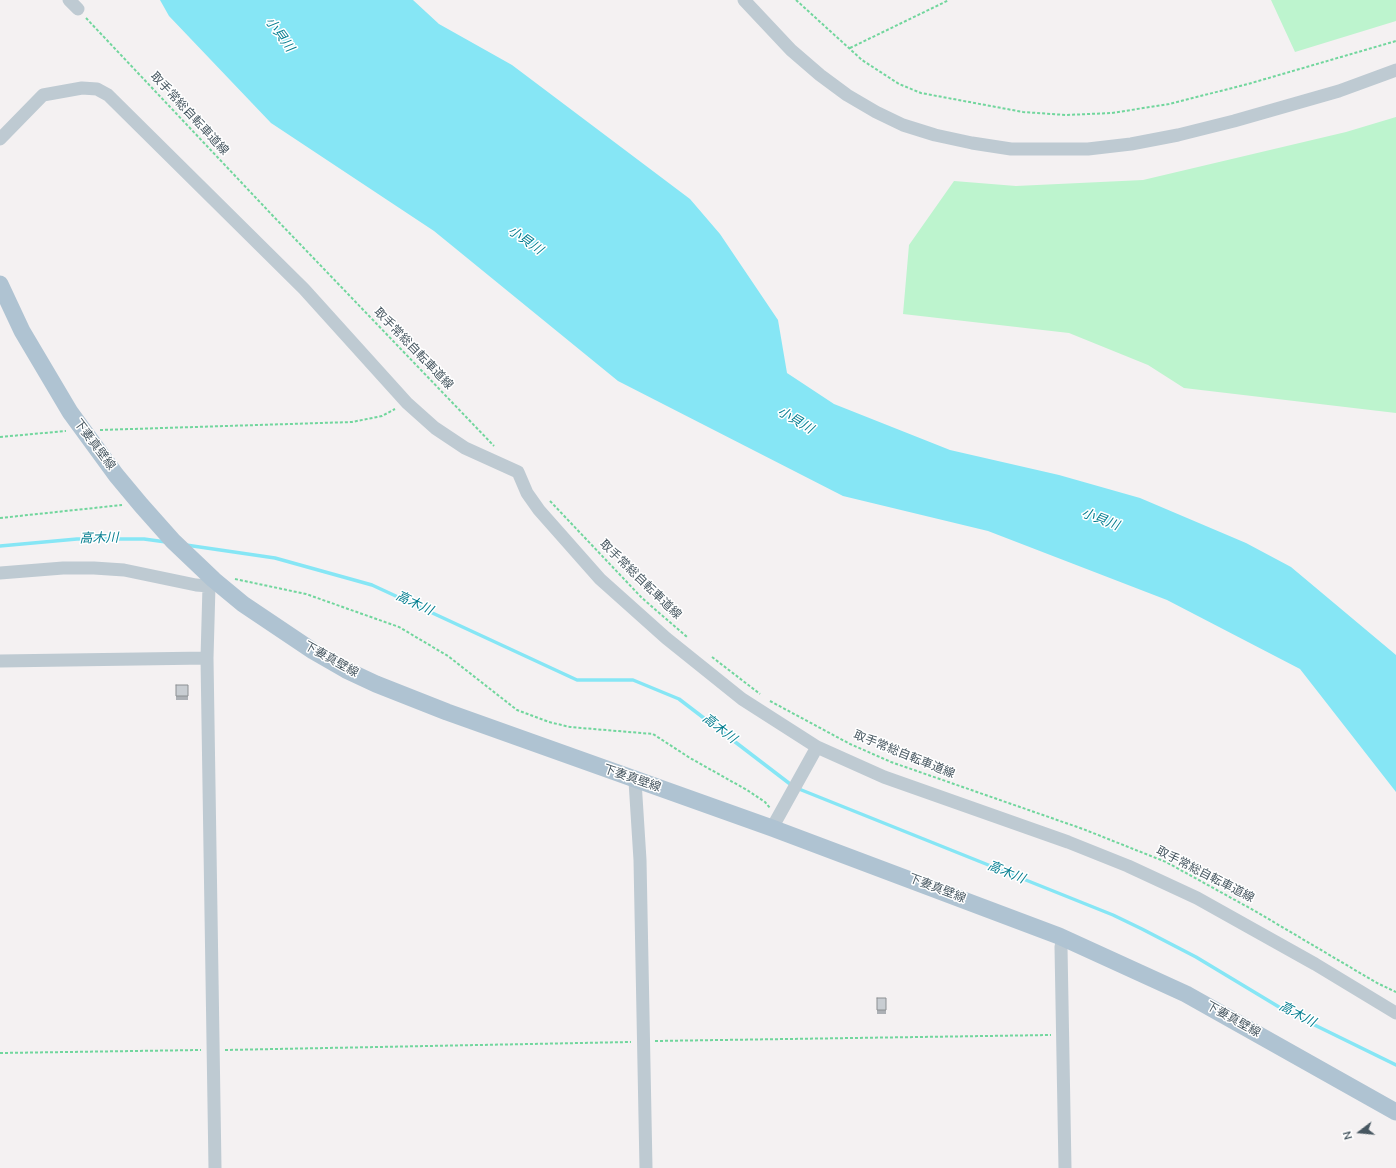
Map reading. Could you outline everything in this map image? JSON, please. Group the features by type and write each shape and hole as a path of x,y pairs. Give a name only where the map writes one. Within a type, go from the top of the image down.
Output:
{"main road":[{"name":"下妻真壁線","path":"0,284 22,331 70,412 144,508 173,541 210,579 243,604 276,627 346,670 447,712 635,781 776,821 934,888 1063,938 1186,994 1396,1112"}],"street":[{"path":"744,0 791,50 820,75 847,95 876,112 903,124 935,135 1011,149 1088,149 1131,144 1178,135 1234,121 1339,91 1396,70"},
{"path":"0,138 43,95 82,88 97,89 108,95 304,289 407,403 435,428 465,448 518,472 528,493 539,510 600,579 666,638 742,699 818,747 884,777 1068,842 1128,866 1197,898 1315,964 1396,1013"},
{"path":"0,573 63,568 94,568 124,570 196,585 210,579 207,658 215,1168"},
{"path":"0,661 207,658"},
{"path":"776,821 818,747"},
{"path":"635,781 640,853 646,1168"},
{"path":"1063,938 1061,947 1065,1168"}],"path":[{"path":"796,0 862,60 899,84 921,93 1022,112 1066,115 1112,113 1169,104 1248,84 1396,41"},
{"path":"850,48 949,0"},
{"name":"取手常総自転車道線","path":"74,5 496,449"},
{"path":"0,437 83,430 352,422 382,416 407,403"},
{"name":"取手常総自転車道線","path":"545,496 642,598 689,639"},
{"path":"0,518 102,507 144,508"},
{"path":"210,579 240,579 306,594 399,627 448,656 517,710 549,722 570,727 653,734 765,802 776,821"},
{"name":"取手常総自転車道線","path":"706,653 764,698 850,744 890,762 1083,830 1166,862 1255,911 1377,983 1396,992"},
{"path":"0,1053 1062,1035"}],"green space":[{"path":"1271,0 1396,0 1396,21 1295,52"},
{"path":"1396,117 1396,413 1184,388 1148,365 1069,333 903,314 909,245 954,181 1016,186 1143,180 1346,132"}],"water":[{"name":"小貝川","path":"160,0 413,0 439,24 512,65 690,199 720,234 778,320 787,373 834,404 950,450 1059,475 1140,498 1246,543 1291,567 1396,655 1396,792 1300,669 1167,600 988,531 843,496 618,381 434,231 271,123 169,16"}],"building":[{"path":"176,685 188,685 188,696 176,696"},
{"path":"877,998 886,998 886,1010 877,1010"}],"waterway":[{"name":"高木川","path":"0,546 77,539 144,539 166,542"},
{"name":"高木川","path":"186,545 275,558 372,585 577,680 633,680 679,699 794,787 1113,915 1196,957 1284,1010 1396,1065"}]}
